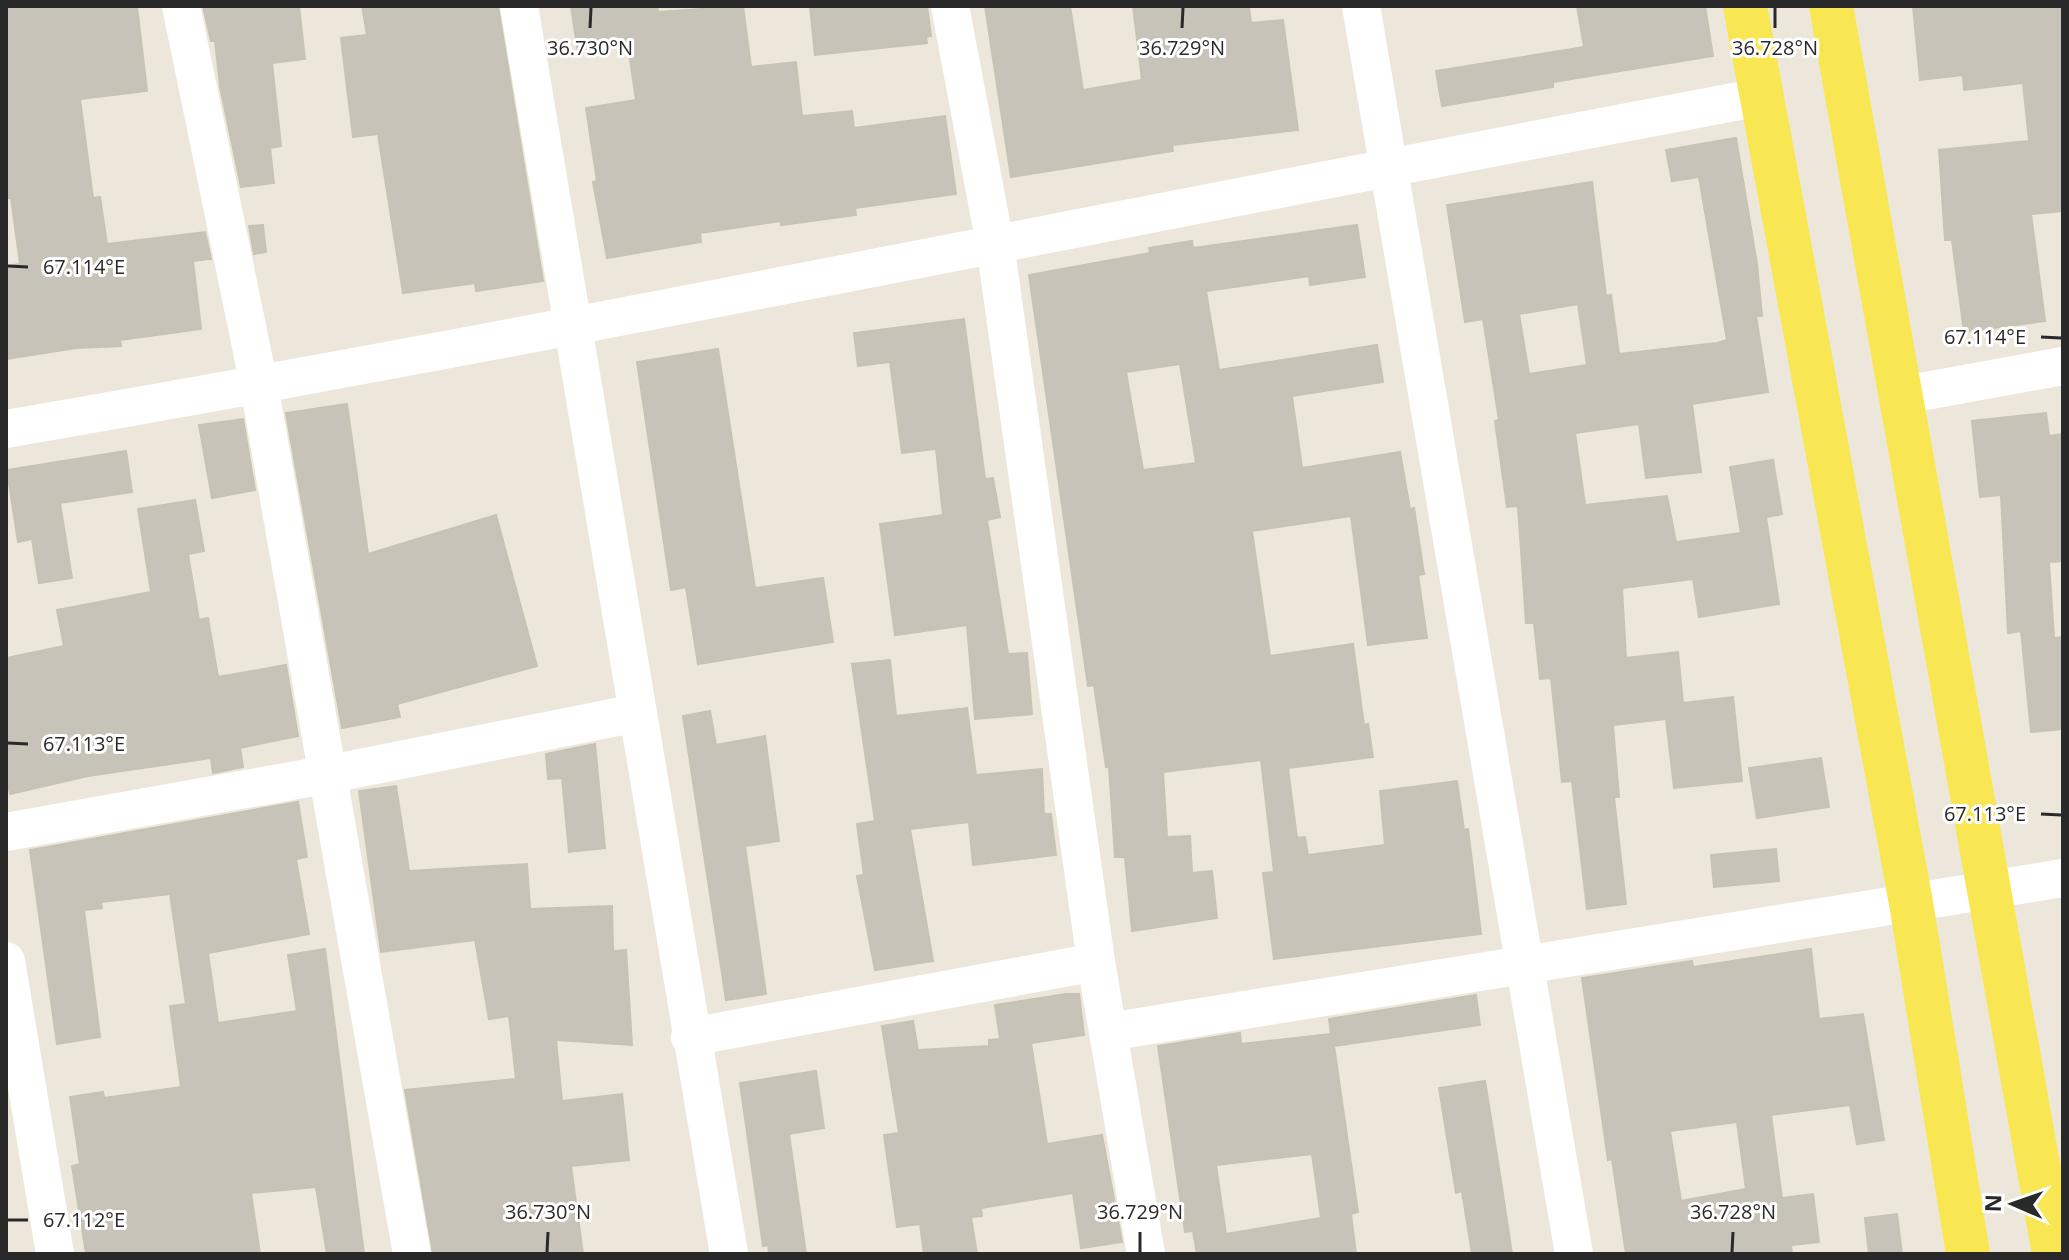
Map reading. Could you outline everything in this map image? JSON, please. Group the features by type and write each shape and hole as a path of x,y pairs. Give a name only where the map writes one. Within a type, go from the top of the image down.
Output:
{"main road":[{"path":"1745,6 1911,903 1968,1254"},
{"path":"1831,6 1904,395 1987,891 2054,1254"}],"street":[{"path":"181,6 259,385 330,774 412,1254"},
{"path":"519,6 690,1037 729,1254"},
{"path":"950,6 995,244 1096,962 1146,1254"},
{"path":"1361,6 1574,1254"},
{"path":"6,429 573,327 1388,166 1761,97"},
{"path":"1904,395 2063,366"},
{"path":"6,832 330,774 637,713"},
{"path":"1108,1032 2063,878"},
{"path":"6,961 55,1254"},
{"path":"690,1037 1096,962"}],"building":[{"path":"6,6 137,6 147,91 80,99 93,198 100,197 107,244 205,232 211,259 193,261 201,329 120,340 121,346 76,348 6,359 6,266 20,264 11,198 6,198"},
{"path":"203,6 299,6 305,59 272,63 281,146 270,148 274,183 241,187 220,86 215,41 211,41"},
{"path":"362,6 498,6 543,281 476,291 475,283 403,293 378,134 353,137 341,38 367,35"},
{"path":"571,6 657,6 658,12 743,6 751,67 796,62 802,116 852,111 854,128 945,116 956,194 855,208 856,215 781,225 781,221 700,233 701,242 607,258 593,182 597,181 586,108 636,100 628,46 578,53"},
{"path":"810,6 927,6 931,36 926,37 927,43 815,55"},
{"path":"985,6 1070,6 1083,90 1142,80 1133,6 1249,6 1251,23 1283,20 1298,130 1172,145 1173,151 1011,177"},
{"path":"1577,6 1705,6 1713,56 1553,82 1553,87 1442,106 1436,71 1584,47"},
{"path":"1913,6 2063,6 2063,211 2031,214 2045,321 1964,332 1952,240 1945,240 1939,150 2029,141 2023,83 1964,90 1963,75 1920,80"},
{"path":"1736,138 1757,264 1762,316 1756,316 1768,392 1692,404 1701,472 1646,478 1639,424 1575,433 1585,505 1667,496 1676,542 1741,533 1730,467 1773,460 1782,514 1766,517 1779,604 1699,617 1693,579 1622,588 1626,658 1678,652 1683,703 1733,697 1742,781 1674,788 1666,719 1613,725 1619,797 1614,797 1626,904 1587,909 1572,781 1562,782 1551,678 1540,679 1534,623 1526,623 1518,506 1507,507 1495,421 1499,420 1483,319 1465,322 1447,205 1592,182 1606,296 1611,295 1619,354 1717,343 1727,340 1699,177 1672,181 1666,150","holes":["1578,304 1587,365 1529,374 1519,314"]},
{"path":"263,225 266,252 254,254 249,226"},
{"path":"1357,225 1365,277 1310,285 1309,276 1206,291 1219,370 1377,345 1383,382 1292,396 1302,468 1400,452 1410,509 1414,508 1424,574 1418,575 1427,638 1368,645 1351,516 1252,531 1270,656 1353,644 1364,725 1368,724 1373,757 1288,768 1297,838 1305,837 1308,855 1385,845 1380,791 1457,781 1464,830 1468,829 1481,934 1274,959 1263,873 1274,872 1261,760 1163,772 1167,837 1190,836 1192,873 1212,871 1217,918 1132,931 1125,857 1115,857 1109,767 1106,767 1094,685 1088,686 1029,275 1150,253 1149,248 1192,241 1193,248","holes":["1180,364 1196,463 1143,470 1126,372"]},
{"path":"964,319 985,479 993,478 1000,517 987,520 1008,654 1027,653 1032,714 975,719 967,625 895,635 880,524 943,515 936,449 902,453 890,362 858,366 854,333"},
{"path":"718,349 755,588 823,578 833,642 698,664 686,587 671,590 637,362"},
{"path":"347,404 368,554 496,515 537,666 397,704 400,717 342,728 286,413"},
{"path":"2046,413 2049,436 2063,434 2063,561 2049,562 2054,638 2063,637 2063,729 2031,732 2021,631 2008,633 2001,495 1980,497 1972,421"},
{"path":"243,419 255,490 212,498 199,425"},
{"path":"126,451 132,492 60,503 72,578 39,583 32,539 18,542 7,470"},
{"path":"195,500 204,551 188,554 199,620 208,618 218,677 286,665 298,736 240,748 243,767 213,773 211,758 88,776 10,794 6,775 6,658 64,646 57,610 151,592 138,509"},
{"path":"890,660 896,716 967,708 976,775 1042,769 1044,814 1051,814 1056,855 973,865 969,822 910,829 933,961 875,970 857,876 864,875 857,824 875,821 852,664"},
{"path":"710,711 716,745 765,736 779,841 745,846 766,994 726,1000 683,716"},
{"path":"595,744 605,848 569,852 562,778 548,779 546,754"},
{"path":"1821,758 1829,807 1757,818 1749,768"},
{"path":"396,786 409,871 527,864 530,909 612,906 613,951 626,950 632,1045 556,1040 562,1101 622,1094 629,1160 571,1166 583,1254 433,1254 405,1090 516,1079 509,1016 489,1019 475,940 381,952 359,791"},
{"path":"298,802 307,857 296,859 309,934 208,953 218,1023 297,1011 288,955 325,949 364,1254 327,1254 316,1187 251,1193 260,1254 86,1254 72,1166 80,1164 70,1097 103,1092 104,1098 181,1087 170,1006 186,1004 170,894 101,902 102,908 84,910 100,1037 57,1044 30,850"},
{"path":"1776,849 1779,881 1714,887 1711,855"},
{"path":"1811,949 1819,1019 1863,1014 1884,1140 1857,1144 1850,1105 1771,1115 1782,1198 1813,1194 1819,1242 1791,1245 1792,1254 1626,1254 1612,1159 1608,1160 1582,978 1692,961 1693,967","holes":["1737,1122 1746,1189 1681,1201 1670,1131"]},
{"path":"1079,994 1084,1035 1031,1043 1047,1144 1102,1135 1122,1242 1081,1248 1073,1193 981,1208 982,1216 971,1217 977,1254 924,1254 920,1224 897,1227 884,1135 899,1133 882,1026 913,1021 918,1050 989,1046 989,1040 1000,1039 995,1005"},
{"path":"1476,995 1480,1025 1334,1046 1358,1212 1351,1214 1356,1254 1197,1254 1193,1231 1185,1232 1158,1046 1240,1033 1241,1044 1331,1034 1329,1019","holes":["1312,1154 1321,1218 1226,1234 1216,1165"]},
{"path":"816,1071 824,1128 789,1134 806,1254 769,1254 768,1245 763,1246 740,1083"},
{"path":"1485,1081 1512,1254 1472,1254 1462,1191 1456,1193 1439,1088"},
{"path":"1897,1214 1902,1254 1869,1254 1865,1218"}]}
